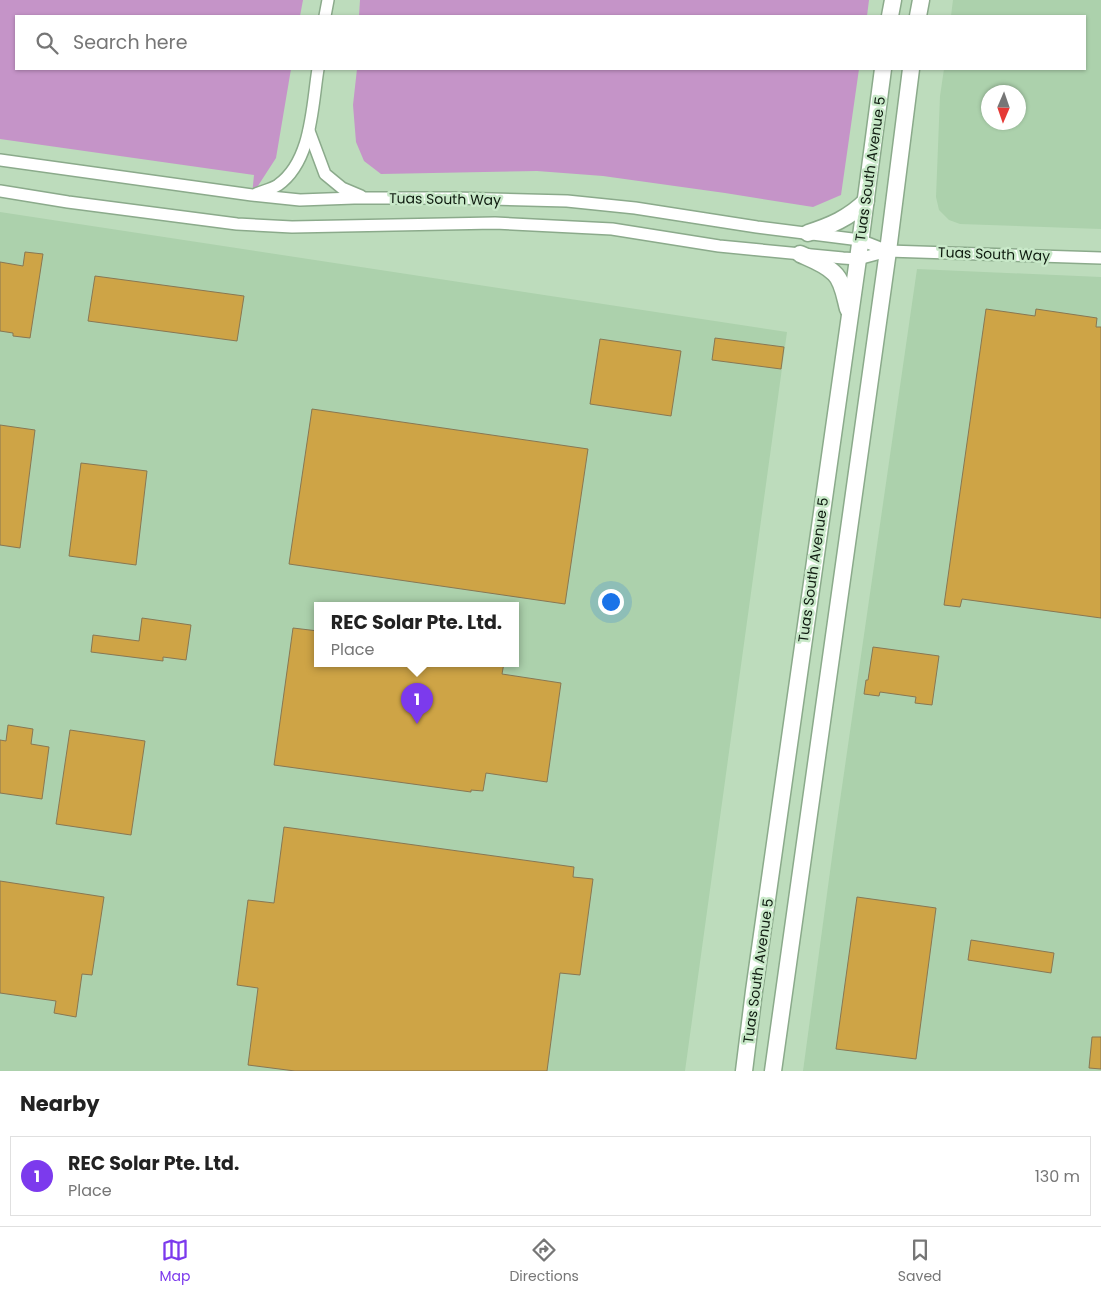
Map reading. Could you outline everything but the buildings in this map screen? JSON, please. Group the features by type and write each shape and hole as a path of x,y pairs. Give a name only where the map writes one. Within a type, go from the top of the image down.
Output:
{"street":[{"path":"325,15 328,0"},
{"path":"890,15 893,0"},
{"path":"918,15 921,0"},
{"path":"252,195 276,186 291,174 301,156 309,131 318,70"},
{"name":"Tuas South Avenue 5","path":"744,1071 883,70"},
{"name":"Tuas South Avenue 5","path":"773,1071 888,251 911,70"},
{"path":"309,131 325,174 342,188 366,198"},
{"name":"Tuas South Way","path":"0,160 300,200 454,198 567,201 635,208 757,228 860,240 888,251"},
{"name":"Tuas South Way","path":"0,191 68,202 237,224 292,227 495,223 612,230 719,246 858,259 888,251 1101,258"},
{"path":"808,233 842,220 866,201"},
{"path":"800,254 820,263 836,274 850,314"}],"shaded area":[{"path":"0,0 303,0 300,15 15,15 15,70 291,70 276,158 252,195 254,175 0,139"},
{"path":"360,0 869,0 867,15 359,15"},
{"path":"953,0 1101,0 1101,229 960,224 949,220 939,210 936,197 940,96 944,70 1086,70 1086,15 951,15"},
{"path":"357,70 859,70 841,195 813,207 603,176 537,171 381,174 364,161 356,142 353,105"},
{"path":"0,212 787,332 685,1071 0,1071"},
{"path":"917,269 1101,277 1101,1071 803,1071 834,842"}],"place":[{"name":"REC Solar Pte. Ltd.","path":"417,724"}]}
